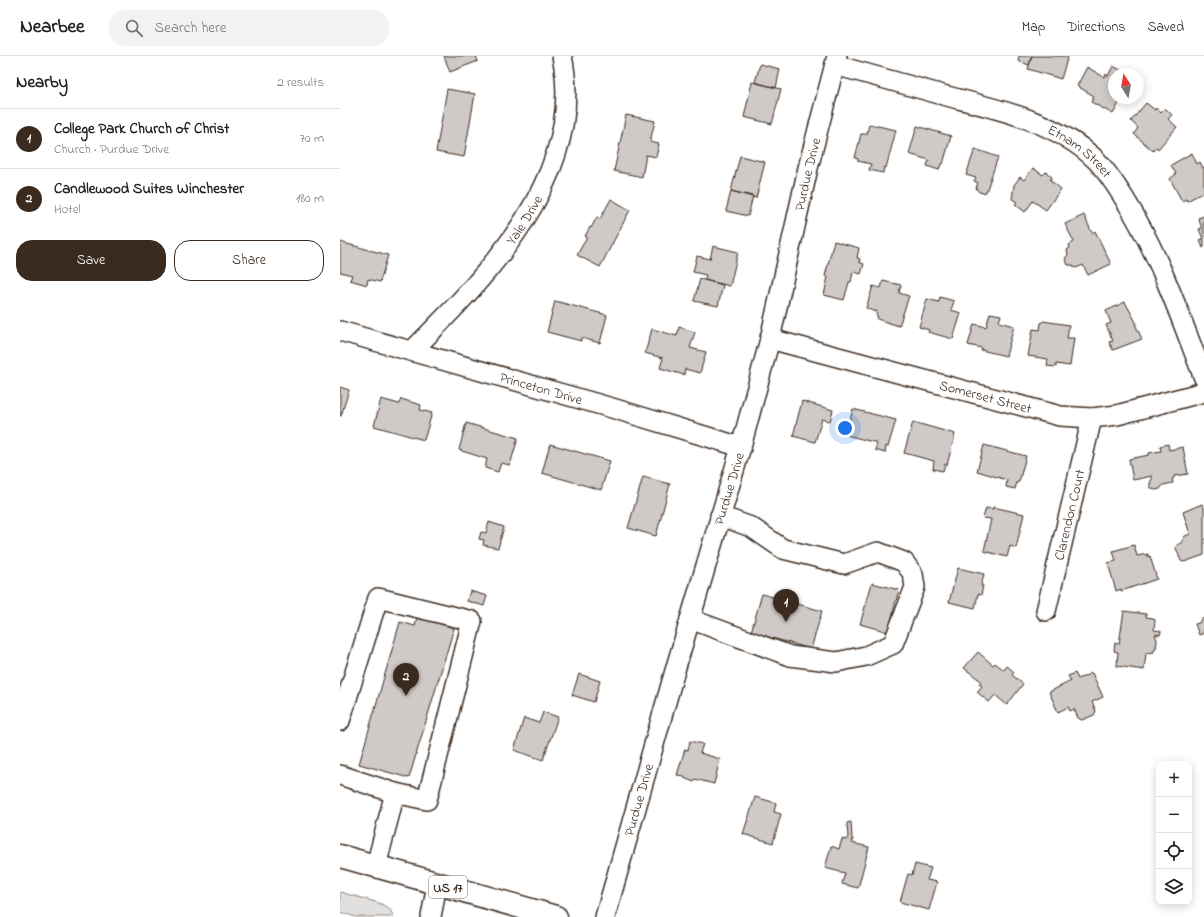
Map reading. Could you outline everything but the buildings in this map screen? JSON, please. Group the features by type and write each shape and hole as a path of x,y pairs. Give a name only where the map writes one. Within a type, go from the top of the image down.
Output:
{"highway":[{"name":"US 17","path":"340,856 556,917"}],"street":[{"name":"Yale Drive","path":"412,351 450,312 496,260 516,234 541,191 554,159 563,124 565,94 562,56"},
{"name":"Purdue Drive","path":"605,917 741,447 770,339 808,168 836,61"},
{"name":"Etnam Street","path":"836,61 1014,113 1047,127 1072,141 1095,159 1110,177 1138,221 1156,257 1204,378"},
{"name":"Princeton Drive","path":"340,330 741,447"},
{"name":"Somerset Street","path":"770,339 1060,416 1092,418 1117,415 1204,392"},
{"name":"Clarendon Court","path":"1046,611 1092,418"},
{"path":"690,619 790,656 836,662 866,656 893,644 915,587 913,574 904,562 878,552 844,564 783,549 751,527 720,516"},
{"path":"340,721 378,598 472,622 427,800 396,793 340,775"},
{"path":"376,866 396,793"},
{"path":"431,917 437,884"}],"shaded area":[{"path":"340,892 379,903 389,908 394,917 356,917 340,912"}],"place":[{"name":"College Park Church of Christ","path":"786,622"},
{"name":"Candlewood Suites Winchester","path":"406,696"}]}
